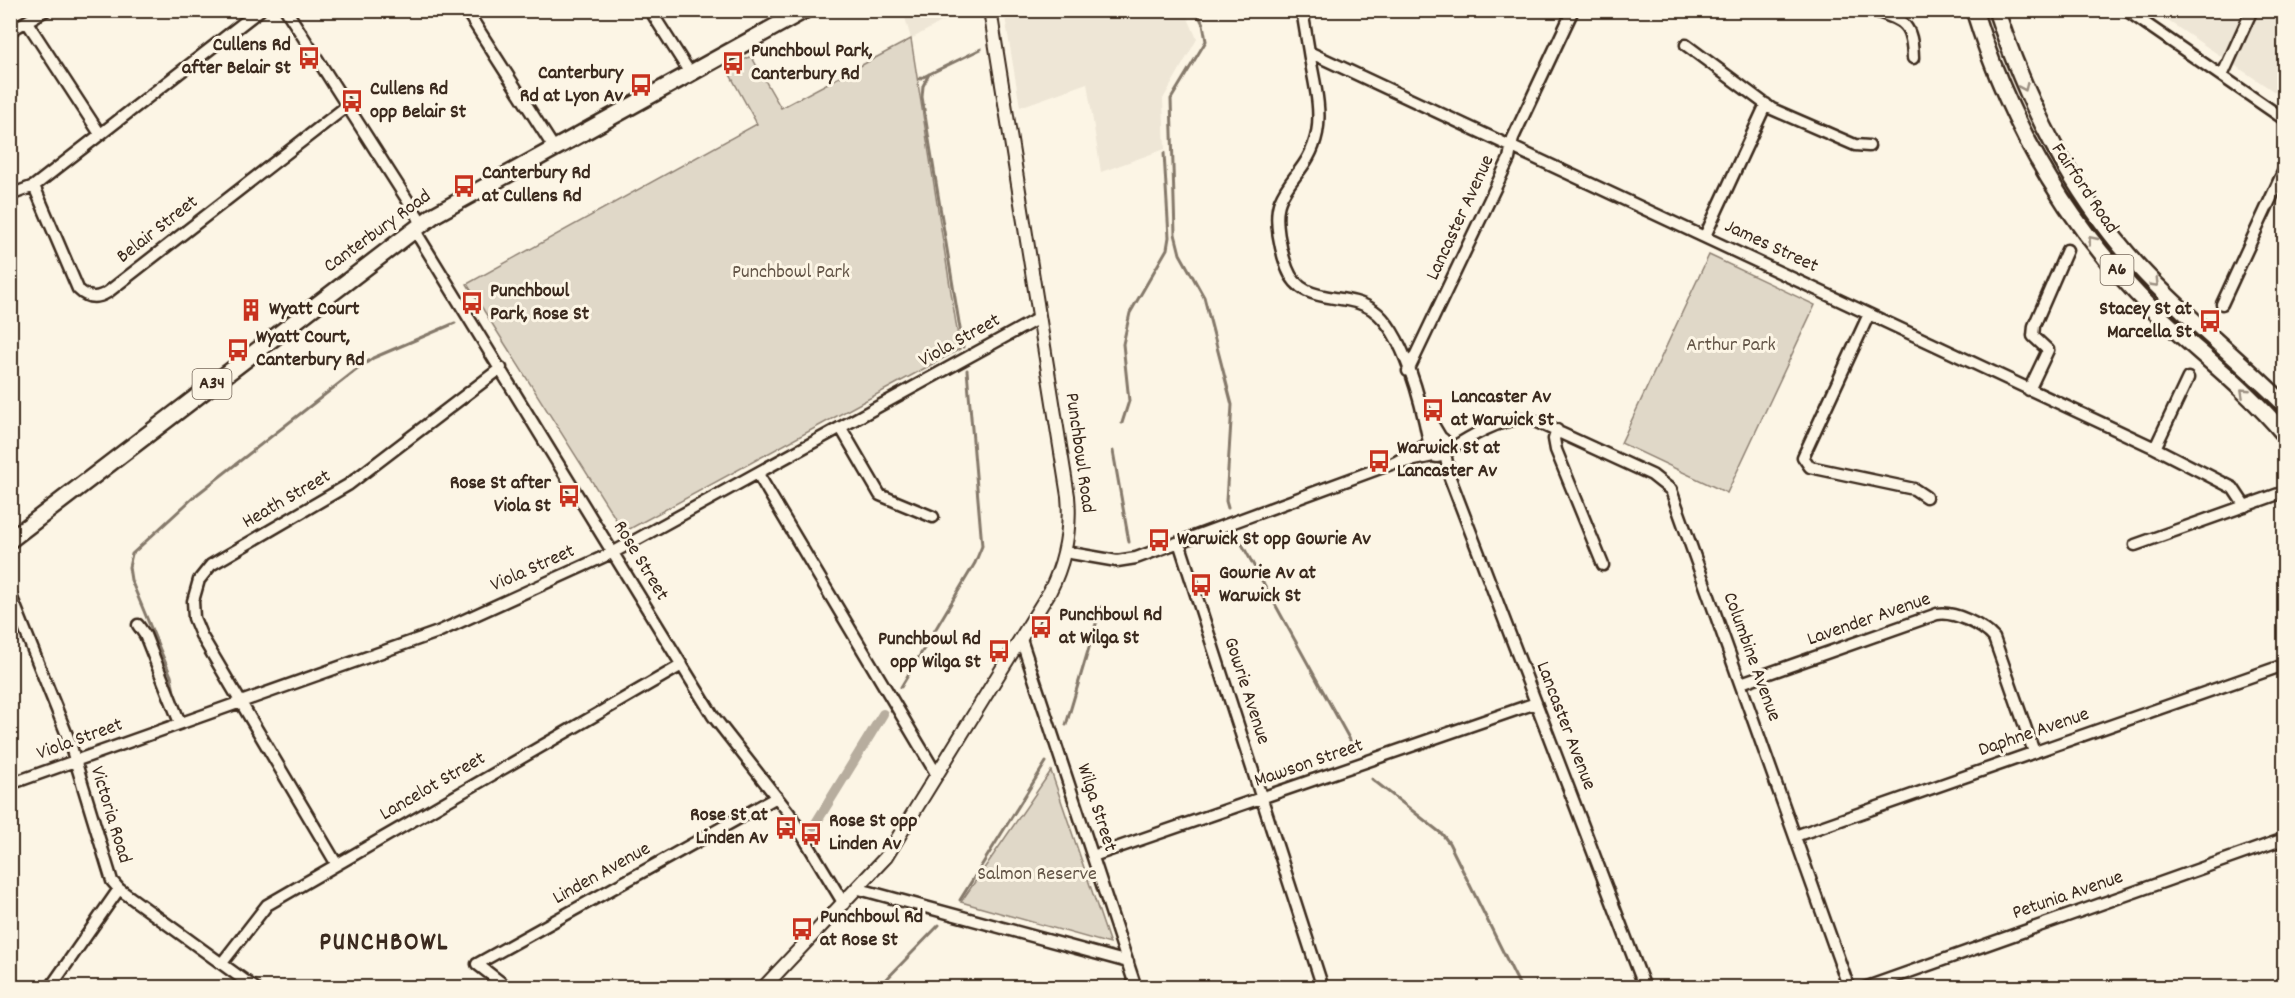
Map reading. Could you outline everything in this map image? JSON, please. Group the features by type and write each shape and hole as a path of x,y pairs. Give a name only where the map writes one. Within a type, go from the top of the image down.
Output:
{"highway":[{"name":"Canterbury Road","path":"10,540 418,226 554,148 805,10"},
{"name":"Fairford Road","path":"1974,10 1990,59 2016,120 2050,180 2085,232 2152,309 2250,397 2284,434"},
{"name":"Fairford Road","path":"1996,10 2010,53 2032,106 2065,167 2098,217 2164,293 2284,404"}],"main road":[{"name":"Punchbowl Road","path":"763,987 859,889 886,857 1021,639 1053,584 1065,552 1069,524 1068,496 990,10"}],"street":[{"path":"10,31 46,10"},
{"path":"10,195 34,186 260,10"},
{"name":"Rose Street","path":"286,10 347,106 501,368 682,665 726,735 777,796 844,904"},
{"path":"466,10 554,148"},
{"path":"650,10 690,74"},
{"path":"1302,10 1318,124 1308,159 1283,194 1278,208 1278,224 1286,265 1295,281 1308,292 1325,298 1359,302 1381,316 1402,347 1408,371 1423,409 1446,443 1439,454"},
{"name":"Lancaster Avenue","path":"1408,371 1509,159 1513,138 1573,10"},
{"path":"1872,10 1900,20 1907,26 1912,36 1912,58"},
{"path":"2126,10 2284,119"},
{"path":"2222,76 2252,10"},
{"path":"27,22 100,134"},
{"path":"1686,45 1766,104 1855,145 1869,146"},
{"name":"James Street","path":"1309,52 2155,448 2233,488 2245,506"},
{"path":"1705,236 1766,104"},
{"name":"Belair Street","path":"34,186 78,289 88,297 94,298 108,292 347,106"},
{"path":"2222,304 2284,170"},
{"path":"2029,390 2048,350 2033,336 2034,326 2067,250"},
{"path":"1869,314 1803,457 1810,467 1914,489 1926,497"},
{"name":"Viola Street","path":"10,784 438,632 614,552 1039,318"},
{"name":"Heath Street","path":"336,863 239,703 194,618 195,591 205,572 220,559 348,485 501,368"},
{"path":"2155,448 2187,378"},
{"path":"1423,409 1429,452 1439,454"},
{"name":"Columbine Avenue","path":"1473,435 1517,419 1530,419 1658,478 1671,490 1849,987"},
{"path":"841,428 880,495 933,517"},
{"path":"1557,430 1554,439 1556,450 1603,565"},
{"path":"1065,552 1123,561 1394,464 1439,454 1473,435"},
{"path":"1394,464 1435,437 1473,435"},
{"name":"Lancaster Avenue","path":"1439,454 1646,987"},
{"path":"758,474 937,775"},
{"path":"2135,544 2284,492"},
{"name":"Gowrie Avenue","path":"1179,542 1323,987"},
{"name":"Victoria Road","path":"10,593 75,761 107,870 119,889 255,987"},
{"name":"Lavender Avenue","path":"1741,683 1937,614 1950,614 1986,630 1994,638 2034,752"},
{"path":"138,626 145,635 180,723"},
{"name":"Wilga Street","path":"1021,639 1136,987"},
{"name":"Daphne Avenue","path":"1795,836 2284,664"},
{"name":"Lancelot Street","path":"222,963 267,905 336,863 682,665"},
{"name":"Mawson Street","path":"1093,856 1536,703"},
{"name":"Linden Avenue","path":"508,987 477,964 777,796"},
{"name":"Petunia Avenue","path":"1864,987 2284,838"},
{"path":"50,987 119,889"},
{"path":"859,889 1128,962"}],"shaded area":[{"path":"903,10 961,10 961,11 911,39"},
{"path":"1004,11 1185,11 1197,39 1163,99 1165,149 1101,172 1087,83 1020,107"},
{"path":"2153,11 2284,11 2284,98"}],"green space":[{"name":"Punchbowl Park","path":"911,39 960,349 624,532 467,284 757,124 727,69 751,56 781,108"},
{"name":"Arthur Park","path":"1709,255 1815,305 1727,493 1621,443"},
{"name":"Salmon Reserve","path":"1051,771 1110,944 961,902"}],"waterway":[{"path":"1196,10 1203,24 1206,41 1171,99 1175,234 1180,254 1204,297 1232,405 1226,501 1228,508"},
{"path":"919,79 981,49"},
{"path":"929,74 923,86 922,97 963,347"},
{"path":"1122,423 1129,401 1123,344 1130,313 1167,249 1169,237 1164,153"},
{"path":"174,692 171,676 131,580 129,567 132,554 195,496 373,358 455,323"},
{"path":"901,687 975,563 982,546 967,370"},
{"path":"1113,451 1129,542"},
{"path":"1238,537 1356,751"},
{"path":"1066,725 1101,607"},
{"path":"814,826 883,714"},
{"path":"960,900 1046,762"},
{"path":"1372,779 1442,834 1449,843 1521,988"},
{"path":"878,988 939,925"}],"place":[{"name":"Cullens Rd after Belair St","path":"309,58"},
{"name":"Punchbowl Park, Canterbury Rd","path":"733,63"},
{"name":"Canterbury Rd at Lyon Av","path":"641,85"},
{"name":"Cullens Rd opp Belair St","path":"352,101"},
{"name":"Canterbury Rd at Cullens Rd","path":"464,186"},
{"name":"Punchbowl Park, Rose St","path":"472,303"},
{"name":"Wyatt Court","path":"251,310"},
{"name":"Stacey St at Marcella St","path":"2210,321"},
{"name":"Wyatt Court, Canterbury Rd","path":"238,350"},
{"name":"Lancaster Av at Warwick St","path":"1433,410"},
{"name":"Warwick St at Lancaster Av","path":"1379,461"},
{"name":"Rose St after Viola St","path":"569,496"},
{"name":"Warwick St opp Gowrie Av","path":"1159,540"},
{"name":"Gowrie Av at Warwick St","path":"1201,585"},
{"name":"Punchbowl Rd at Wilga St","path":"1041,627"},
{"name":"Punchbowl Rd opp Wilga St","path":"999,651"},
{"name":"Rose St at Linden Av","path":"786,828"},
{"name":"Rose St opp Linden Av","path":"811,834"},
{"name":"Punchbowl Rd at Rose St","path":"802,929"}],"district":[{"name":"PUNCHBOWL","path":"384,943"}]}
